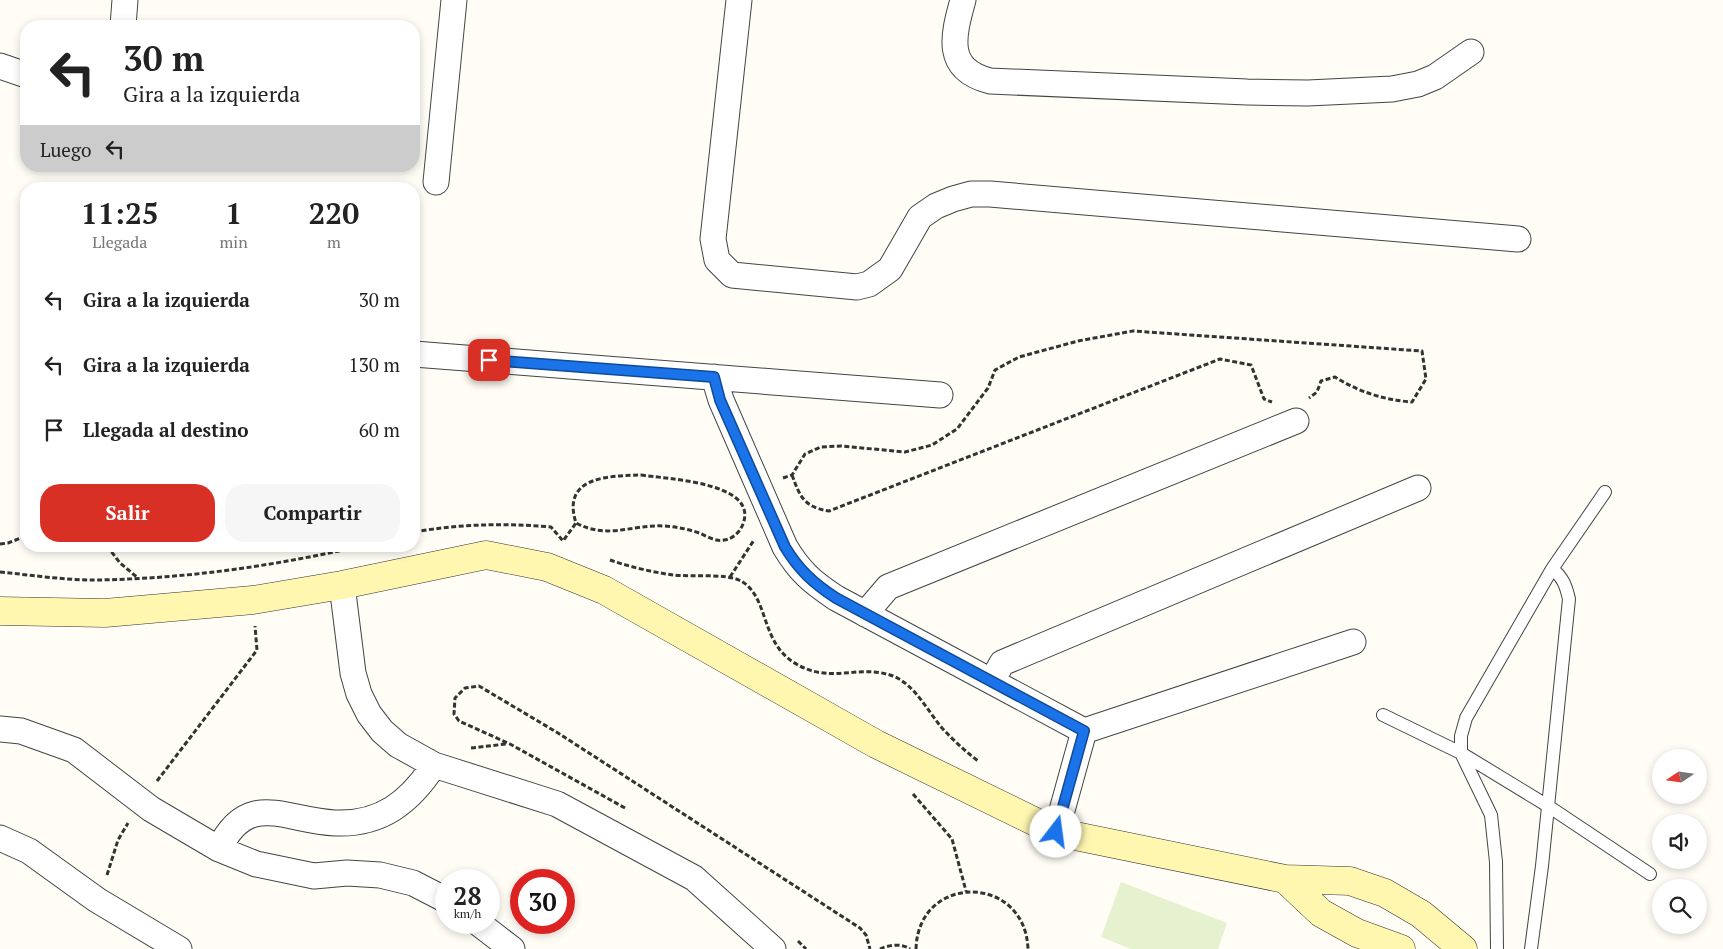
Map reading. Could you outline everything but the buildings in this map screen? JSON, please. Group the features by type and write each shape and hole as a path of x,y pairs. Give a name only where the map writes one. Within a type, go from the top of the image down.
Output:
{"street":[{"path":"123,20 125,0"},
{"path":"436,182 454,0"},
{"path":"739,0 713,239 714,254 726,271 732,275 844,287 869,284 890,269 920,217 936,206 971,194 990,194 1518,239"},
{"path":"963,0 954,34 956,52 959,61 972,75 990,81 1308,93 1392,89 1418,84 1435,77 1471,52"},
{"path":"0,66 20,73"},
{"path":"420,354 940,395"},
{"path":"714,377 749,493 771,514 785,547 797,568 812,582 865,614 1084,731 1353,642"},
{"path":"865,614 888,588 1300,411"},
{"path":"992,681 1002,662 1418,488"},
{"path":"0,611 105,613 253,600 342,585 486,555 547,567 604,590 876,744 1056,832 1284,879 1350,881 1385,893 1421,914 1463,949"},
{"path":"342,585 353,673 359,694 368,714 382,731 398,745 434,764 557,804 694,878 773,949"},
{"path":"0,729 21,732 74,750 151,809 218,849 256,864 314,876 347,873 380,875 413,883 435,894"},
{"path":"1056,832 1084,731"},
{"path":"218,849 230,829 240,820 262,811 275,811 333,823 358,822 382,815 403,803 421,786 434,764"},
{"path":"0,838 29,851 97,900 179,949"},
{"path":"1284,879 1321,913 1357,932 1401,949"},
{"path":"492,934 512,949"}],"lane":[{"path":"1497,949 1496,862 1492,815 1461,753 1461,736 1466,718 1552,569 1605,492"},
{"path":"1531,949 1569,599 1563,580 1552,569"},
{"path":"1383,715 1461,753 1548,806 1650,874"}],"path":[{"path":"749,493 745,521 737,534 723,541 683,528 665,526 643,526 608,532 594,531 576,522 573,514 575,496 586,482 615,476 641,475 749,493 792,474 805,454 821,447 841,446 905,452 932,445 957,429 988,388 995,370 1019,357 1078,341 1133,331 1422,351 1426,378 1412,402 1390,400 1352,388 1334,377 1322,381 1317,392 1300,411"},
{"path":"792,474 800,497 816,509 829,511 1220,359 1251,364 1264,399 1273,403"},
{"path":"730,577 771,514"},
{"path":"0,544 20,538"},
{"path":"554,541 571,545"},
{"path":"112,552 120,563 138,578"},
{"path":"0,572 93,580 169,577 299,560 334,552"},
{"path":"607,559 644,570 672,575 730,577 741,581 755,595 773,640 793,662 819,673 833,675 863,671 894,677 917,695 943,729 985,767"},
{"path":"97,900 114,858 118,840 142,801 256,650 253,600"},
{"path":"630,811 510,744 459,721 454,714 455,698 465,688 479,686 558,733 860,928 866,936 870,949"},
{"path":"907,787 952,839 966,891"},
{"path":"916,949 919,929 924,917 932,907 942,900 966,891 994,896 1006,903 1016,913 1023,925 1028,949"},
{"path":"794,936 806,949"},
{"path":"880,949 895,945 906,946 910,949"}],"green space":[{"path":"1121,882 1227,923 1218,949 1131,949 1101,937"}],"route":[{"path":"489,360 714,377 720,400 785,547 797,568 812,582 836,598 1084,731 1056,832"}]}
